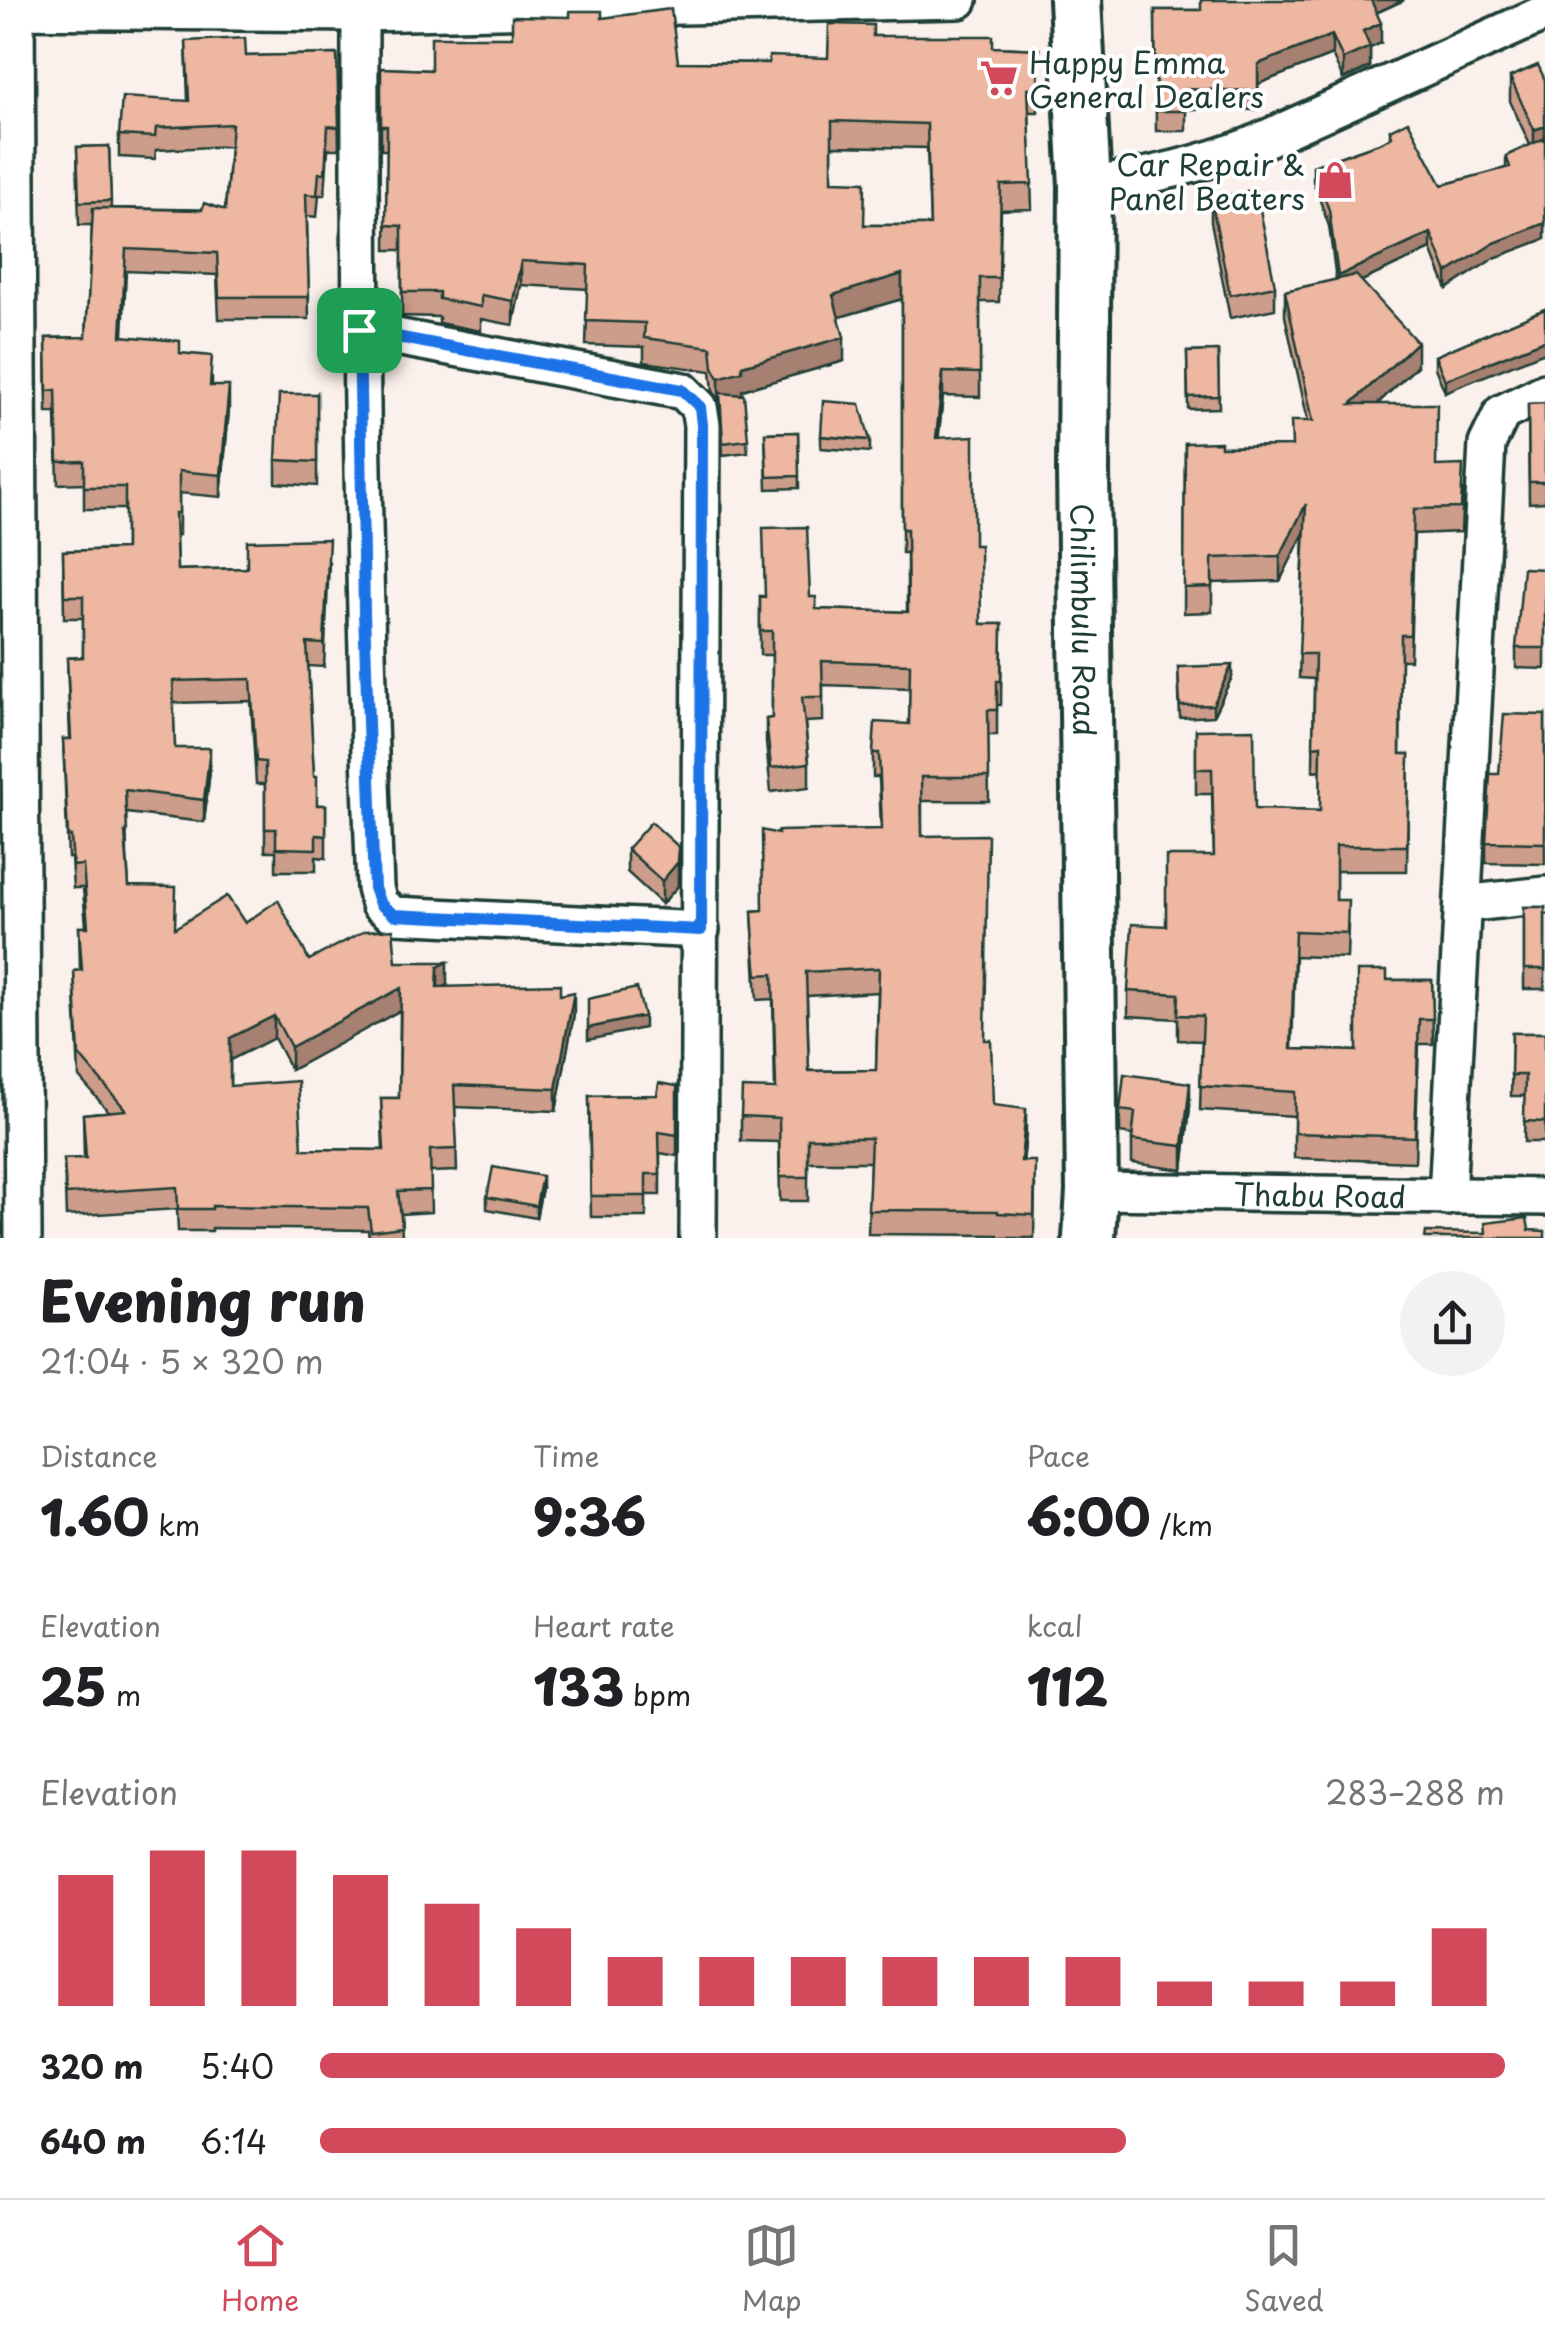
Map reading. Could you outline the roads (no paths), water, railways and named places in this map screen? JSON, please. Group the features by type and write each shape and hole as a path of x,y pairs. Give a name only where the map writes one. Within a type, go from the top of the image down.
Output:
{"main road":[{"name":"Chilimbulu Road","path":"1075,0 1084,186 1091,1214"}],"street":[{"path":"23,1238 8,10 360,13 617,3 958,0"},
{"path":"360,13 359,330 374,888 380,904 394,915 701,930"},
{"path":"1084,186 1147,177 1236,152 1545,13"},
{"path":"359,330 682,390 700,407 698,1238"},
{"path":"1447,1197 1487,444 1502,414 1545,392"},
{"path":"1463,904 1545,896"},
{"name":"Thabu Road","path":"1091,1214 1447,1197 1545,1198"}],"place":[{"name":"Happy Emma General Dealers","path":"999,78"},
{"name":"Car Repair & Panel Beaters","path":"1335,180"}]}
